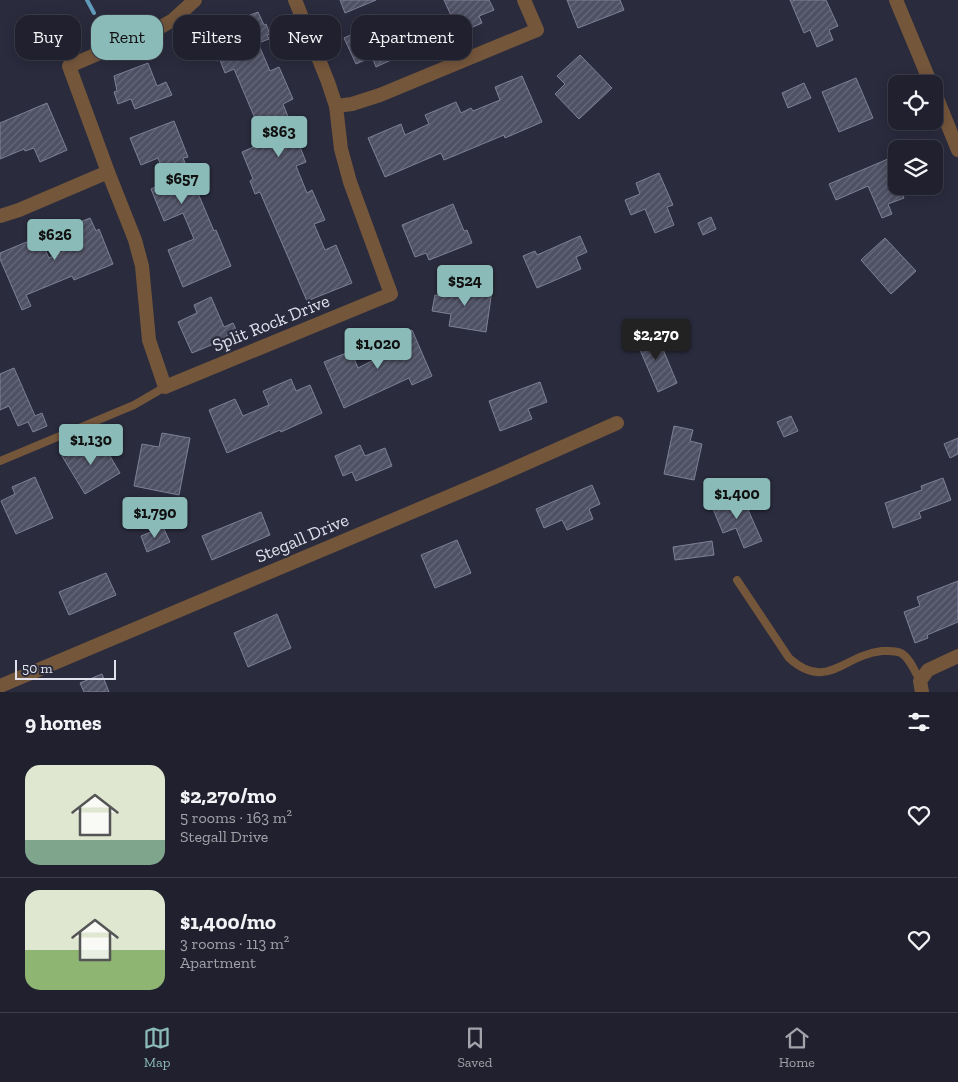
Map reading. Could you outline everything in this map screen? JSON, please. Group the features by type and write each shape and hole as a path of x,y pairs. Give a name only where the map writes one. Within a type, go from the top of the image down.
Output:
{"street":[{"path":"165,387 149,340 142,266 133,232 68,66 159,28 174,20 194,0"},
{"path":"295,0 323,67 336,106 352,104 380,95 537,30 524,0"},
{"path":"896,0 927,75"},
{"name":"Split Rock Drive","path":"165,387 392,294 350,182 341,149 336,106"},
{"path":"943,113 958,150"},
{"path":"0,216 19,210 108,172"},
{"name":"Stegall Drive","path":"0,686 495,477 617,423"},
{"path":"921,686 928,670 958,656"}],"lane":[{"path":"0,461 134,405 165,387"},
{"path":"737,580 789,658 810,675 822,676 836,672 861,657 874,652 892,650 902,654 910,662 921,686"}],"building":[{"path":"340,0 376,0 345,13"},
{"path":"444,0 489,0 494,10 479,16 482,23 472,27 472,15 451,15"},
{"path":"567,0 620,0 624,10 578,28"},
{"path":"790,0 826,0 838,26 829,30 833,40 817,47 810,30 804,33"},
{"path":"260,16 270,34 267,35 269,39 260,42"},
{"path":"351,35 351,53 344,38"},
{"path":"260,48 270,71 279,67 293,99 283,104 306,162 296,166 307,193 312,190 325,220 314,224 325,250 336,245 352,283 307,301 260,192 255,194 250,181 253,179 242,152 265,142 234,69 225,73 220,60 260,60"},
{"path":"580,55 612,88 579,119 555,94 565,84 557,76"},
{"path":"354,60 365,60 356,64"},
{"path":"373,60 391,60 376,67"},
{"path":"148,63 157,86 166,82 172,95 135,109 131,99 118,104 114,92 117,91 114,76"},
{"path":"522,76 542,122 505,138 504,135 444,160 441,153 385,177 368,138 401,124 405,135 429,124 425,115 456,102 461,113 471,108 473,111 500,100 495,87"},
{"path":"856,78 873,118 839,132 822,92"},
{"path":"804,83 811,98 788,108 782,93"},
{"path":"47,103 67,150 40,162 34,148 25,151 24,149 0,159 0,123"},
{"path":"174,121 188,157 183,158 231,266 183,287 168,250 194,239 183,213 164,221 151,189 167,182 158,158 141,165 130,138"},
{"path":"888,159 888,195 903,195 904,198 888,204 892,214 882,218 868,186 836,200 829,184"},
{"path":"659,173 673,205 667,207 674,225 655,233 645,209 631,215 625,200 640,194 636,183"},
{"path":"453,204 464,231 467,230 472,243 429,260 426,253 415,257 402,225"},
{"path":"711,217 716,229 703,235 698,223"},
{"path":"90,218 96,231 99,229 113,264 74,280 72,276 26,295 31,306 22,310 0,259 0,253 29,241 34,251 44,247 49,258 71,248 63,229"},
{"path":"580,236 587,252 576,257 581,269 537,288 523,256 535,251 537,255"},
{"path":"885,238 916,271 891,294 861,260"},
{"path":"448,284 492,290 486,332 449,326 451,314 432,311 435,295 446,297"},
{"path":"211,297 224,327 233,323 238,334 192,353 178,322 197,313 194,305"},
{"path":"412,330 432,376 412,385 409,378 344,408 324,362 351,351 358,368 387,353 383,343"},
{"path":"655,330 677,383 658,392 635,338"},
{"path":"14,368 35,416 42,413 47,426 33,432 28,422 18,426 9,406 0,410 0,374"},
{"path":"291,379 296,391 310,385 322,413 281,432 280,430 227,453 209,410 235,399 243,416 269,405 263,391"},
{"path":"540,382 547,402 528,409 532,419 500,431 489,401"},
{"path":"791,416 798,431 784,437 777,422"},
{"path":"674,426 693,430 690,441 702,444 694,480 664,474"},
{"path":"162,433 190,438 179,495 134,486 142,444 159,447"},
{"path":"958,438 958,454 950,458 944,444"},
{"path":"101,441 120,473 85,494 62,456 84,442 89,449"},
{"path":"360,445 365,456 385,448 392,466 356,481 352,472 343,476 335,456"},
{"path":"35,477 53,518 16,534 1,501 15,494 12,487"},
{"path":"943,478 951,500 919,512 921,518 893,528 885,503 922,490 921,486"},
{"path":"592,485 600,504 589,509 593,519 567,530 562,520 544,528 536,509"},
{"path":"734,494 739,506 745,503 762,541 744,548 736,528 723,533 711,504"},
{"path":"261,512 270,535 212,560 202,536"},
{"path":"163,527 170,542 147,552 141,536"},
{"path":"457,540 471,573 435,588 421,555"},
{"path":"712,541 714,555 675,560 673,547"},
{"path":"106,573 116,595 69,615 59,592"},
{"path":"958,581 958,622 927,635 928,638 915,643 904,612 920,606 917,597"},
{"path":"277,614 291,648 248,667 234,633"},
{"path":"102,674 109,692 84,692 80,683"}],"waterway":[{"path":"87,0 94,13"}]}
